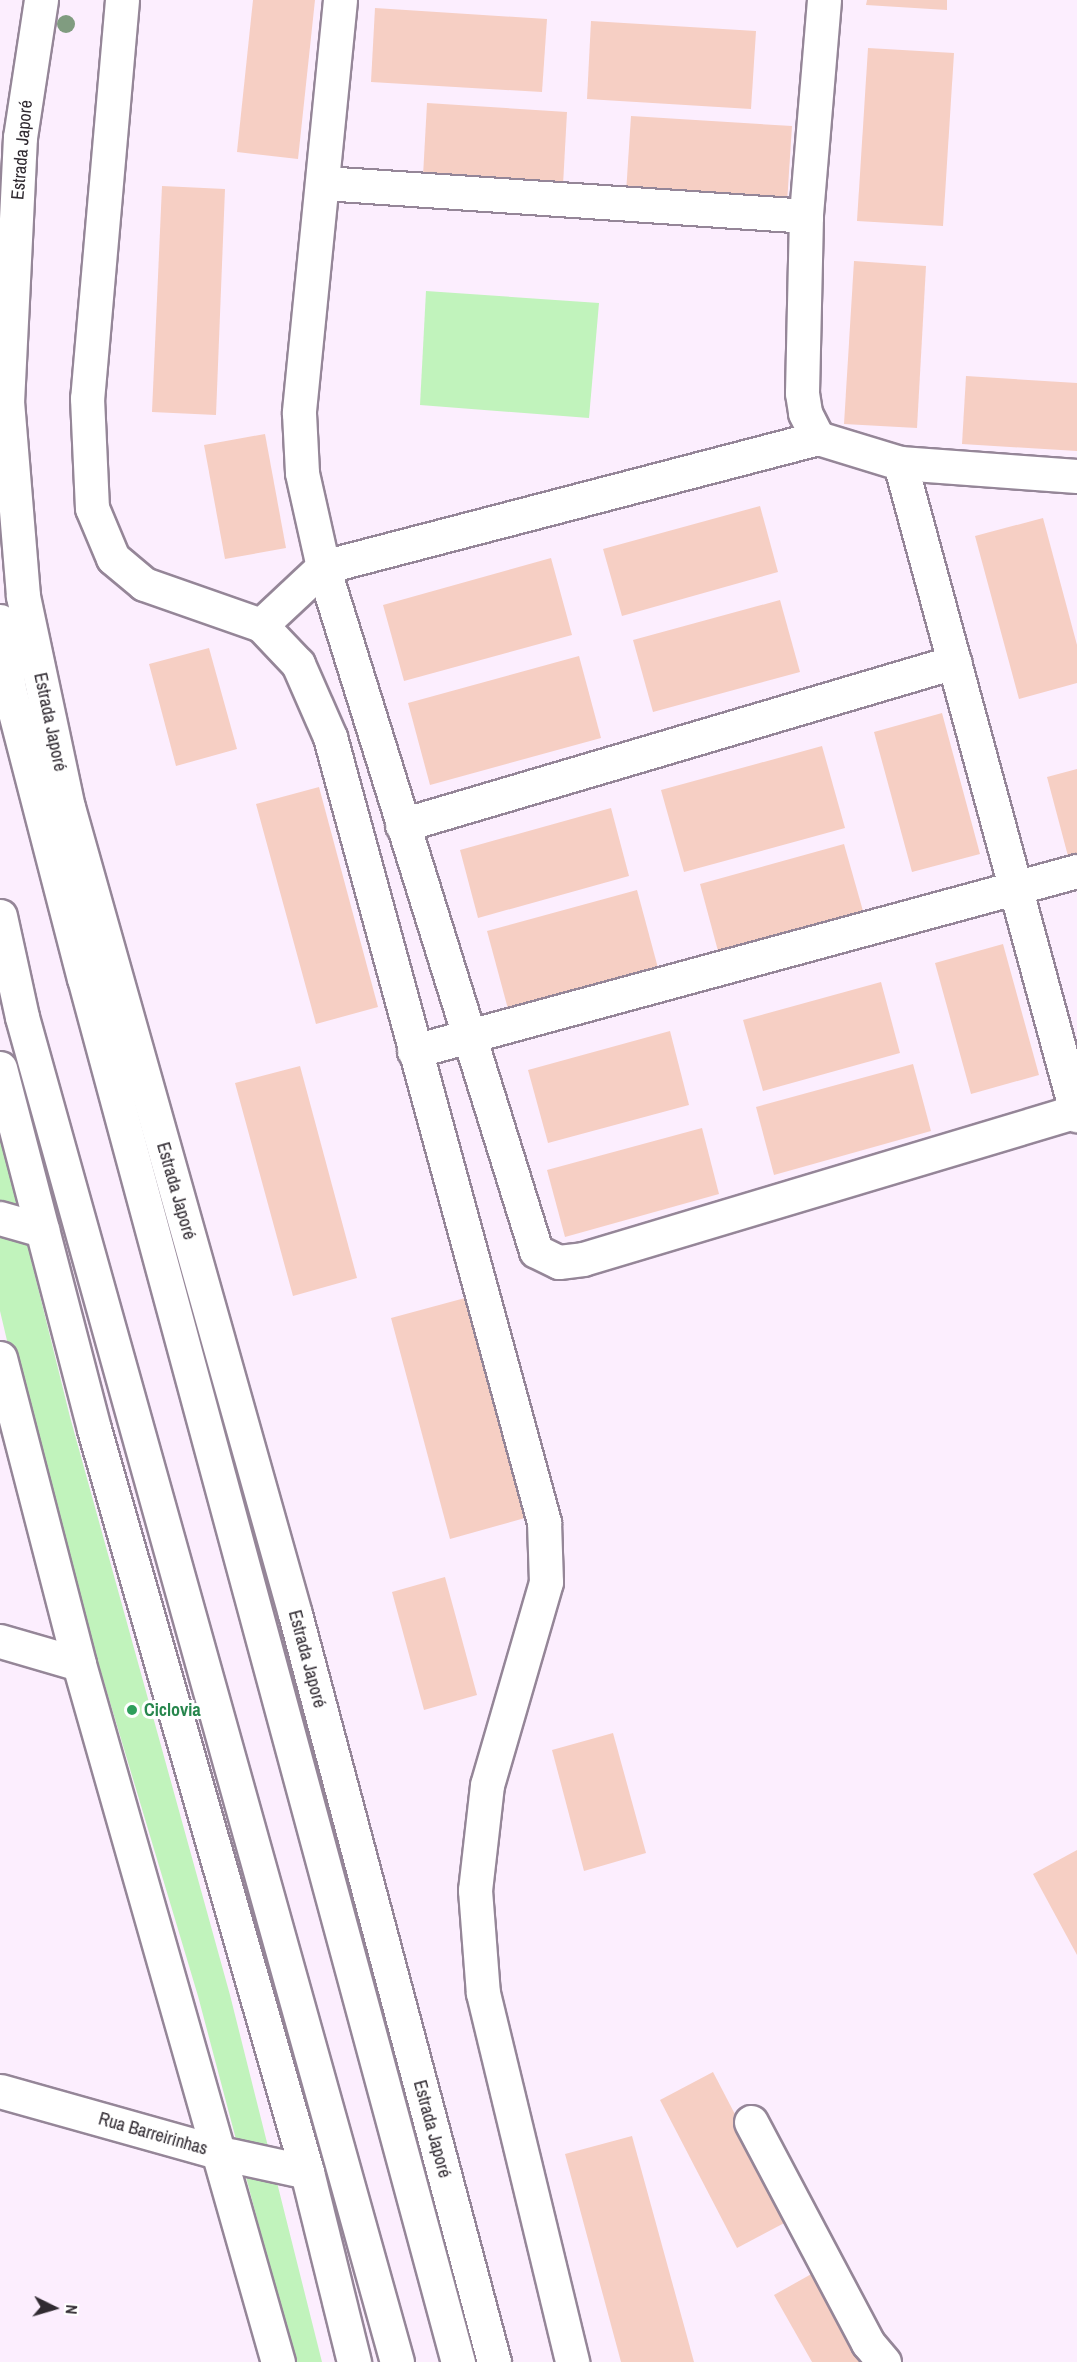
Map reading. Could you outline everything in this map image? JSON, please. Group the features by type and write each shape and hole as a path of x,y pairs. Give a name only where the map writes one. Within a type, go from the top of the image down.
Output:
{"street":[{"name":"Estrada Japoré","path":"41,0 20,137 7,401 23,596 68,807 296,1614 494,2362"},
{"path":"122,0 87,398 92,508 113,558 144,584 261,626 298,664 330,737 414,1052 544,1522 546,1582 487,1785 475,1890 483,1993 572,2362"},
{"path":"340,0 324,183 299,413 302,473 323,567 526,1229 536,1251 559,1262 583,1259 1077,1112 900,463"},
{"path":"818,438 805,413 802,393 806,216 824,0"},
{"path":"324,183 806,216"},
{"path":"261,626 323,567 818,438 900,463 1077,476"},
{"path":"0,621 9,689 84,978 458,2362"},
{"path":"402,825 954,662"},
{"path":"414,1052 1077,871"},
{"path":"0,916 25,1028 397,2362"},
{"path":"0,1068 97,1440 307,2172 354,2362"},
{"path":"0,1218 42,1230"},
{"path":"0,1358 80,1664 278,2362"},
{"path":"0,1641 80,1664"},
{"name":"Rua Barreirinhas","path":"0,2091 220,2153 307,2172"},
{"path":"751,2122 868,2343 884,2362"}],"green space":[{"path":"426,291 599,303 589,418 420,405"},
{"name":"Ciclovia","path":"0,1134 70,1417 230,1995 322,2362 295,2362 198,1996 27,1425 0,1311"}],"building":[{"path":"253,0 315,0 298,159 237,152"},
{"path":"867,0 947,0 947,10 866,5"},
{"path":"375,8 547,19 542,92 371,82"},
{"path":"591,21 756,31 751,109 587,99"},
{"path":"868,48 954,53 943,226 857,221"},
{"path":"427,103 567,112 563,185 423,176"},
{"path":"631,116 792,126 787,203 626,193"},
{"path":"162,186 225,189 216,415 152,412"},
{"path":"854,261 926,266 917,428 844,424"},
{"path":"966,376 1077,383 1077,451 962,444"},
{"path":"265,434 286,548 225,559 204,445"},
{"path":"760,506 778,572 622,616 603,549"},
{"path":"1043,518 1077,645 1077,683 1019,699 975,536"},
{"path":"551,558 572,635 404,681 383,605"},
{"path":"780,600 800,672 653,712 633,640"},
{"path":"209,648 237,749 176,766 149,664"},
{"path":"579,656 601,738 430,785 408,703"},
{"path":"942,713 980,854 912,872 874,732"},
{"path":"822,746 845,828 684,872 661,790"},
{"path":"1077,769 1077,854 1068,856 1047,777"},
{"path":"319,787 378,1007 316,1024 256,804"},
{"path":"611,808 629,876 478,918 460,850"},
{"path":"844,844 863,911 718,951 700,884"},
{"path":"637,890 658,968 508,1009 487,931"},
{"path":"1003,944 1039,1075 971,1094 935,963"},
{"path":"881,982 900,1053 763,1091 743,1020"},
{"path":"670,1031 689,1105 548,1143 528,1070"},
{"path":"913,1064 931,1131 774,1175 756,1107"},
{"path":"300,1066 357,1278 293,1296 235,1083"},
{"path":"702,1128 719,1194 565,1237 547,1170"},
{"path":"465,1298 525,1518 450,1539 391,1318"},
{"path":"445,1577 477,1695 424,1710 392,1592"},
{"path":"613,1733 646,1853 584,1871 552,1750"},
{"path":"1077,1850 1077,1955 1033,1874"},
{"path":"713,2072 790,2220 737,2248 660,2100"},
{"path":"632,2136 694,2362 621,2362 565,2154"},
{"path":"815,2272 866,2362 812,2362 774,2295"}],"place":[{"name":"Ciclovia","path":"132,1710"}]}
